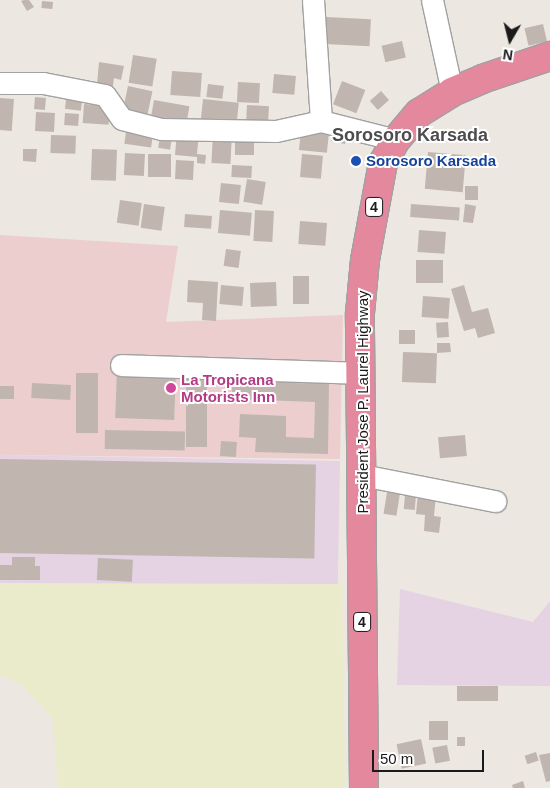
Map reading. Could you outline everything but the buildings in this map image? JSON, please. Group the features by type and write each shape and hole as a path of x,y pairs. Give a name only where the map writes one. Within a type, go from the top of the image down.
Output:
{"highway":[{"name":"President Jose P. Laurel Highway","path":"364,788 360,313 365,260 383,163 396,140 419,114 452,92 482,79 550,56"}],"street":[{"path":"313,0 318,38 321,121"},
{"path":"432,0 452,92"},
{"path":"0,83 43,83 105,95 122,119 161,129 276,131 321,121 396,140"},
{"path":"121,365 361,373"},
{"path":"362,475 495,501"}],"shaded area":[{"name":"La Tropicana Motorists Inn","path":"0,235 178,246 166,322 343,315 340,459 0,455"},
{"path":"0,455 340,461 338,589 0,583"},
{"path":"400,589 533,622 550,601 550,686 397,685"}],"green space":[{"path":"0,583 342,584 345,788 58,788 53,719 21,684 0,675"}],"place":[{"name":"Sorosoro Karsada","path":"356,161"},
{"name":"La Tropicana Motorists Inn","path":"171,388"}],"district":[{"name":"Sorosoro Karsada","path":"410,135"}]}
